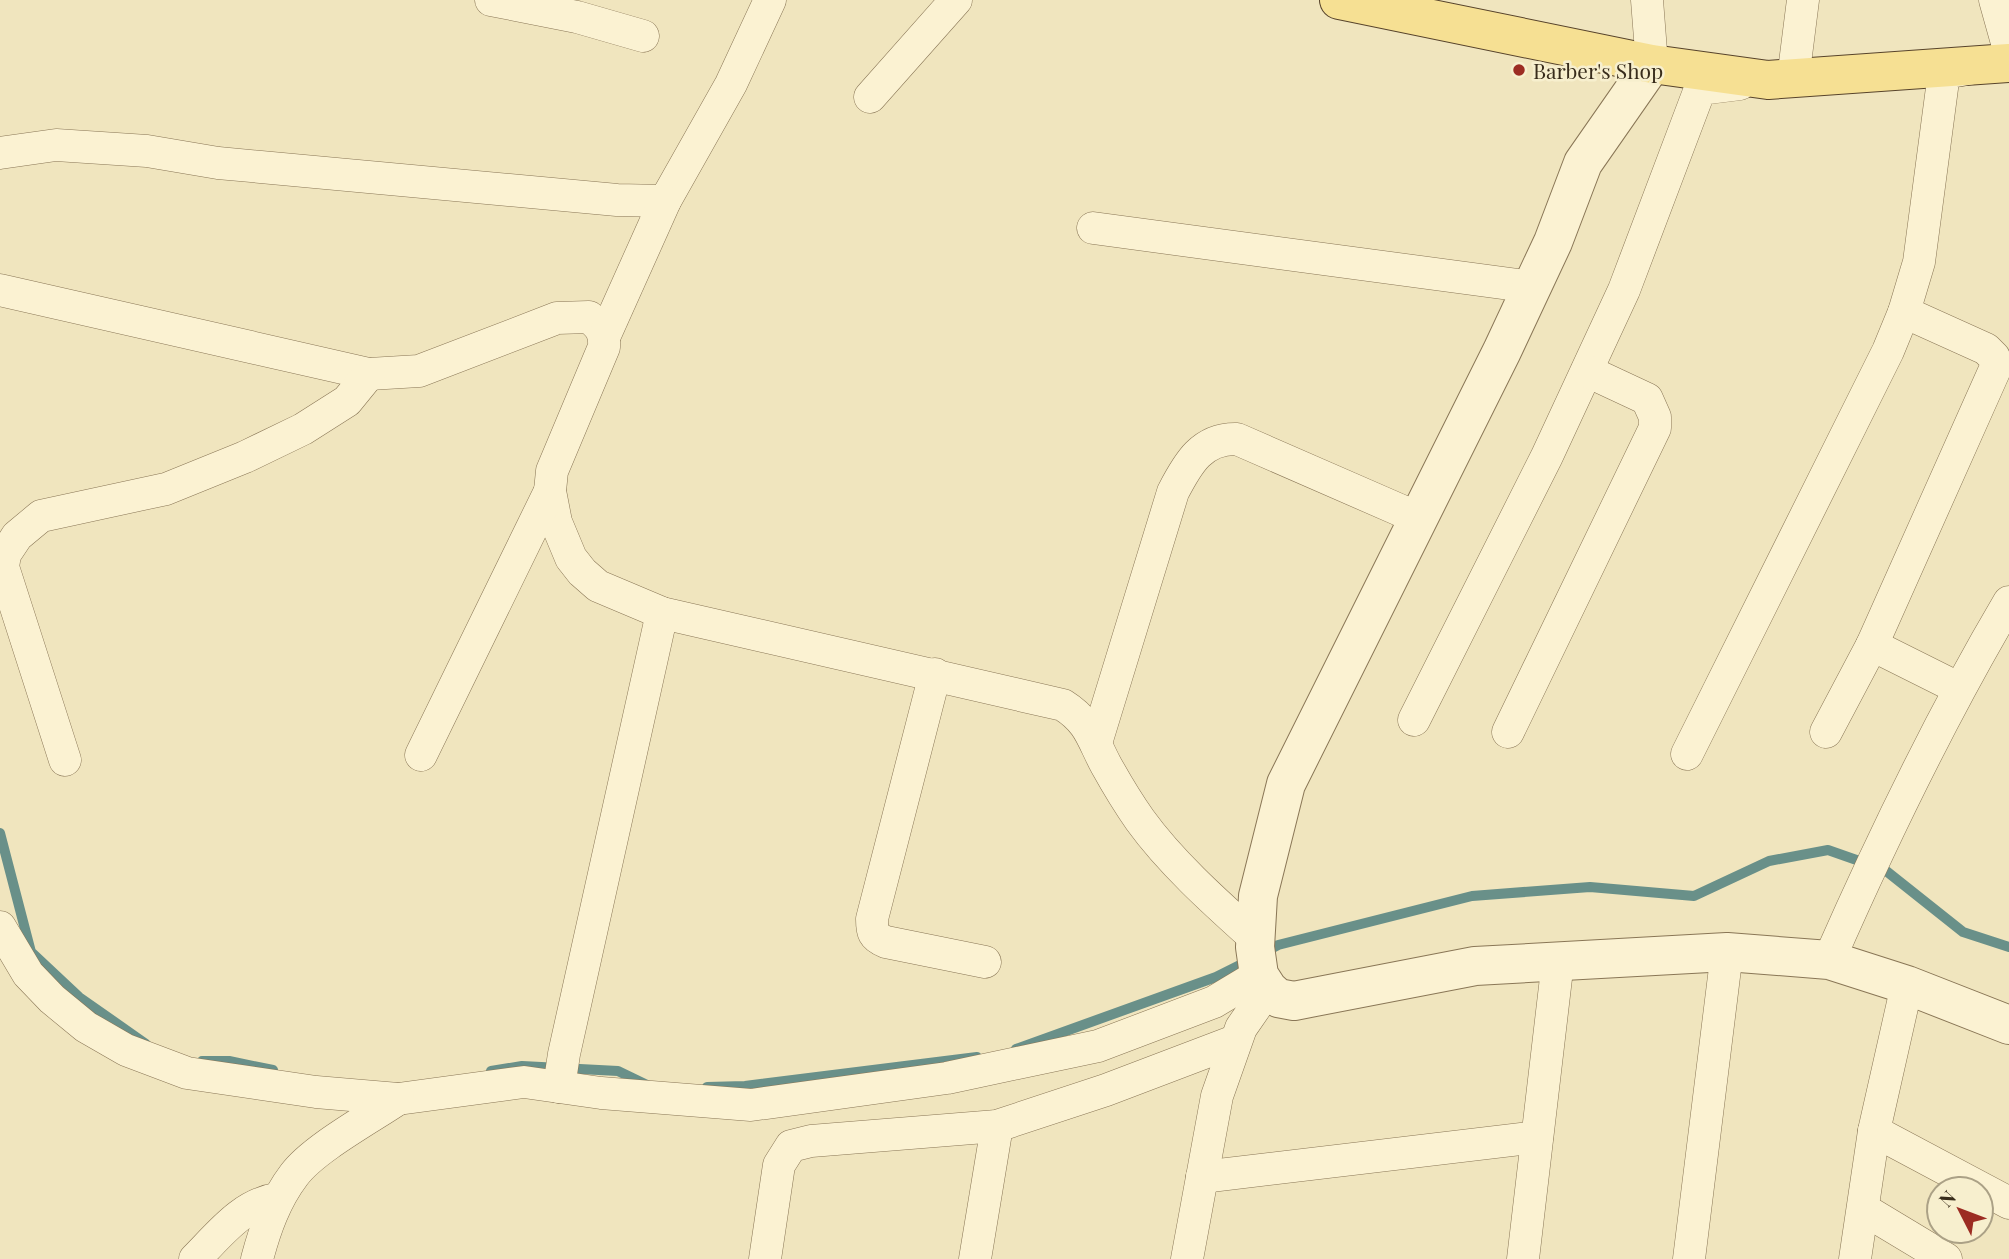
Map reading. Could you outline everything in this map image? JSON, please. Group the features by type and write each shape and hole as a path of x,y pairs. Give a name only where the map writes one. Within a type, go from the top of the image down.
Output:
{"main road":[{"path":"1339,0 1652,64 1780,79 2005,59"}],"street":[{"path":"491,0 577,18 643,36"},
{"path":"770,0 731,84 665,201 605,335 604,347 552,471 550,491 556,522 571,558 598,586 662,613 1063,705 1078,714 1140,821 1259,963 1278,998 1294,1001 1475,966 1727,952 1829,960 1908,985 2009,1025"},
{"path":"870,97 956,0"},
{"path":"1186,1259 1217,1096 1241,1028 1259,963 1258,896 1286,784 1532,287 1553,242 1583,163 1652,64 1647,0"},
{"path":"1414,720 1541,468 1624,290 1700,89 1780,79 1802,0"},
{"path":"1687,754 1888,351 1904,312 1919,262 1944,73 2005,59 1995,0"},
{"path":"0,153 56,145 134,150 231,164 617,200 665,201"},
{"path":"1093,228 1532,287"},
{"path":"0,290 369,374 419,371 558,318 589,317 599,325 605,335"},
{"path":"1826,732 1872,645 1996,367 1994,358 1986,349 1904,312"},
{"path":"1508,733 1655,428 1655,417 1647,399 1587,371"},
{"path":"65,760 3,567 5,554 17,536 41,516 166,489 246,457 303,429 347,401 369,374"},
{"path":"1096,743 1173,492 1185,469 1199,452 1222,438 1237,439 1418,519"},
{"path":"421,755 550,491"},
{"path":"1829,960 1874,860 1958,688 2009,602"},
{"path":"561,1071 662,613"},
{"path":"1872,645 1958,688"},
{"path":"935,674 872,919 872,931 876,938 886,943 985,962"},
{"path":"0,927 28,974 52,999 86,1027 126,1050 187,1073 316,1092 398,1099 524,1082 561,1071 601,1093 751,1105 947,1078 1098,1046 1214,1002 1259,963"},
{"path":"1689,1259 1727,952"},
{"path":"1523,1259 1558,961"},
{"path":"1855,1259 1874,1131 1908,985"},
{"path":"765,1259 779,1166 791,1146 811,1141 996,1126 1106,1090 1235,1041"},
{"path":"257,1259 265,1229 278,1199 295,1173 327,1146 398,1099"},
{"path":"975,1259 996,1126"},
{"path":"1874,1131 2009,1203"},
{"path":"1202,1177 1537,1137"},
{"path":"195,1259 223,1230 252,1206 266,1200 278,1199"},
{"path":"1863,1209 1946,1259"}],"waterway":[{"path":"0,833 31,952 79,997 146,1044"},
{"path":"1263,953 1278,945 1472,896 1590,887 1694,896 1769,861 1828,850 1885,870 1963,932 2009,947"},
{"path":"1016,1049 1216,977 1250,960"},
{"path":"707,1087 745,1086 977,1057"},
{"path":"202,1061 229,1061 273,1070"},
{"path":"491,1071 522,1066 618,1071 647,1085"}],"place":[{"name":"Barber's Shop","path":"1519,70"}]}
